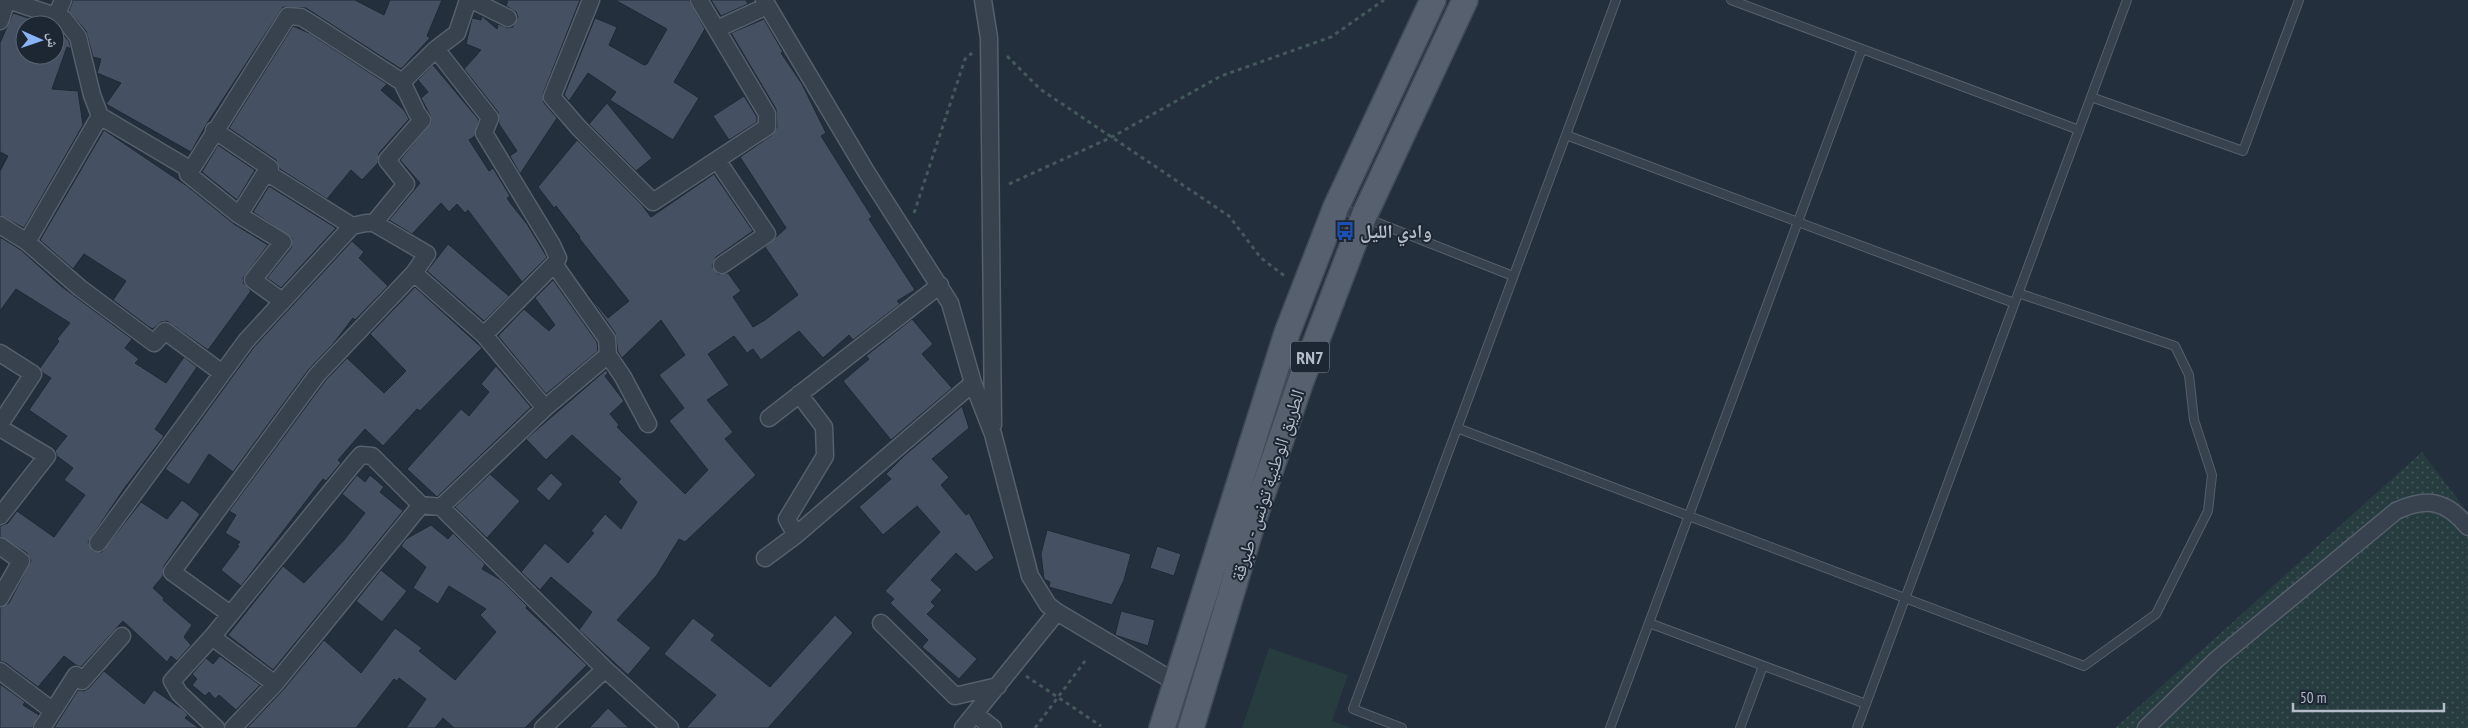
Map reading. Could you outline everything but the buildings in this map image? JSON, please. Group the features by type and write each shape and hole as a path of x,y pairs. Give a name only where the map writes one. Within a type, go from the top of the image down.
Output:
{"main road":[{"name":"الطريق الوطنية تونس - طبرقة","path":"1162,728 1287,333 1336,206 1433,0"},
{"name":"الطريق الوطنية تونس - طبرقة","path":"1191,728 1275,456 1301,381 1364,216 1465,0"}],"street":[{"path":"0,21 8,0 50,15"},
{"path":"57,15 63,0"},
{"path":"402,82 436,49 457,33 473,0 508,18"},
{"path":"592,0 552,97 579,128 653,202 767,127 766,114 699,0"},
{"path":"983,0 989,38 993,434"},
{"path":"717,28 766,3 906,235 940,285 950,303 973,383 993,434 1030,576 1048,606 1175,682"},
{"path":"282,301 253,280 283,242 240,215 188,174 284,20 293,14 314,24 402,82 422,120 387,160 406,184 374,223"},
{"path":"65,20 78,37 92,95 100,116 191,170"},
{"path":"436,49 490,118 484,133 558,258 484,334"},
{"path":"27,242 100,116"},
{"path":"214,130 270,168 240,215"},
{"path":"717,160 767,234 722,265"},
{"path":"266,172 352,226"},
{"path":"98,543 246,341 352,226 366,222 374,223 427,254 414,273 317,375 172,572 230,614"},
{"path":"0,225 27,242 80,288 154,342 165,331 222,373"},
{"path":"554,264 607,339 608,355 623,376 648,424"},
{"path":"414,273 484,334 545,408"},
{"path":"769,418 940,285"},
{"path":"0,353 33,374 0,424"},
{"path":"441,507 545,408 608,355"},
{"path":"764,558 796,535 973,383"},
{"path":"796,535 788,519 825,456 824,427 799,394"},
{"path":"0,428 47,456 0,516"},
{"path":"216,728 179,693 172,681 212,637 361,455 372,456 421,505 441,507 605,669 670,728"},
{"path":"2146,728 2216,660 2396,511 2414,503 2429,501 2444,506 2460,517 2468,527"},
{"path":"233,728 275,684 421,505"},
{"path":"0,546 21,561 0,598"},
{"path":"964,728 1057,612"},
{"path":"881,623 955,696 998,686"},
{"path":"42,728 76,675 82,681 122,636"},
{"path":"212,637 275,684"},
{"path":"542,728 605,669"},
{"path":"0,671 53,711"},
{"path":"974,714 993,728"}],"lane":[{"path":"1402,728 1353,709 1616,0"},
{"path":"1731,0 2079,130"},
{"path":"1857,728 2127,0"},
{"path":"2091,97 2243,151 2299,0"},
{"path":"1610,728 1862,49"},
{"path":"1566,135 2014,303"},
{"path":"1336,206 1513,276"},
{"path":"1457,428 2084,666 2156,614 2208,511 2212,475 2194,420 2189,375 2175,346 2018,293"},
{"path":"1649,623 1866,704"},
{"path":"1740,728 1763,666"}],"path":[{"path":"990,193 1112,137 1221,76 1331,37 1384,0"},
{"path":"906,235 965,59 989,38 1040,89 1229,216 1260,258 1304,290"},
{"path":"1035,728 1085,661"},
{"path":"1013,667 1101,726"}],"green space":[{"path":"2422,452 2468,513 2468,728 2115,728"},
{"path":"1269,648 1348,675 1332,721 1352,728 1242,728"}],"place":[{"name":"وادي الليل","path":"1345,231"}]}
